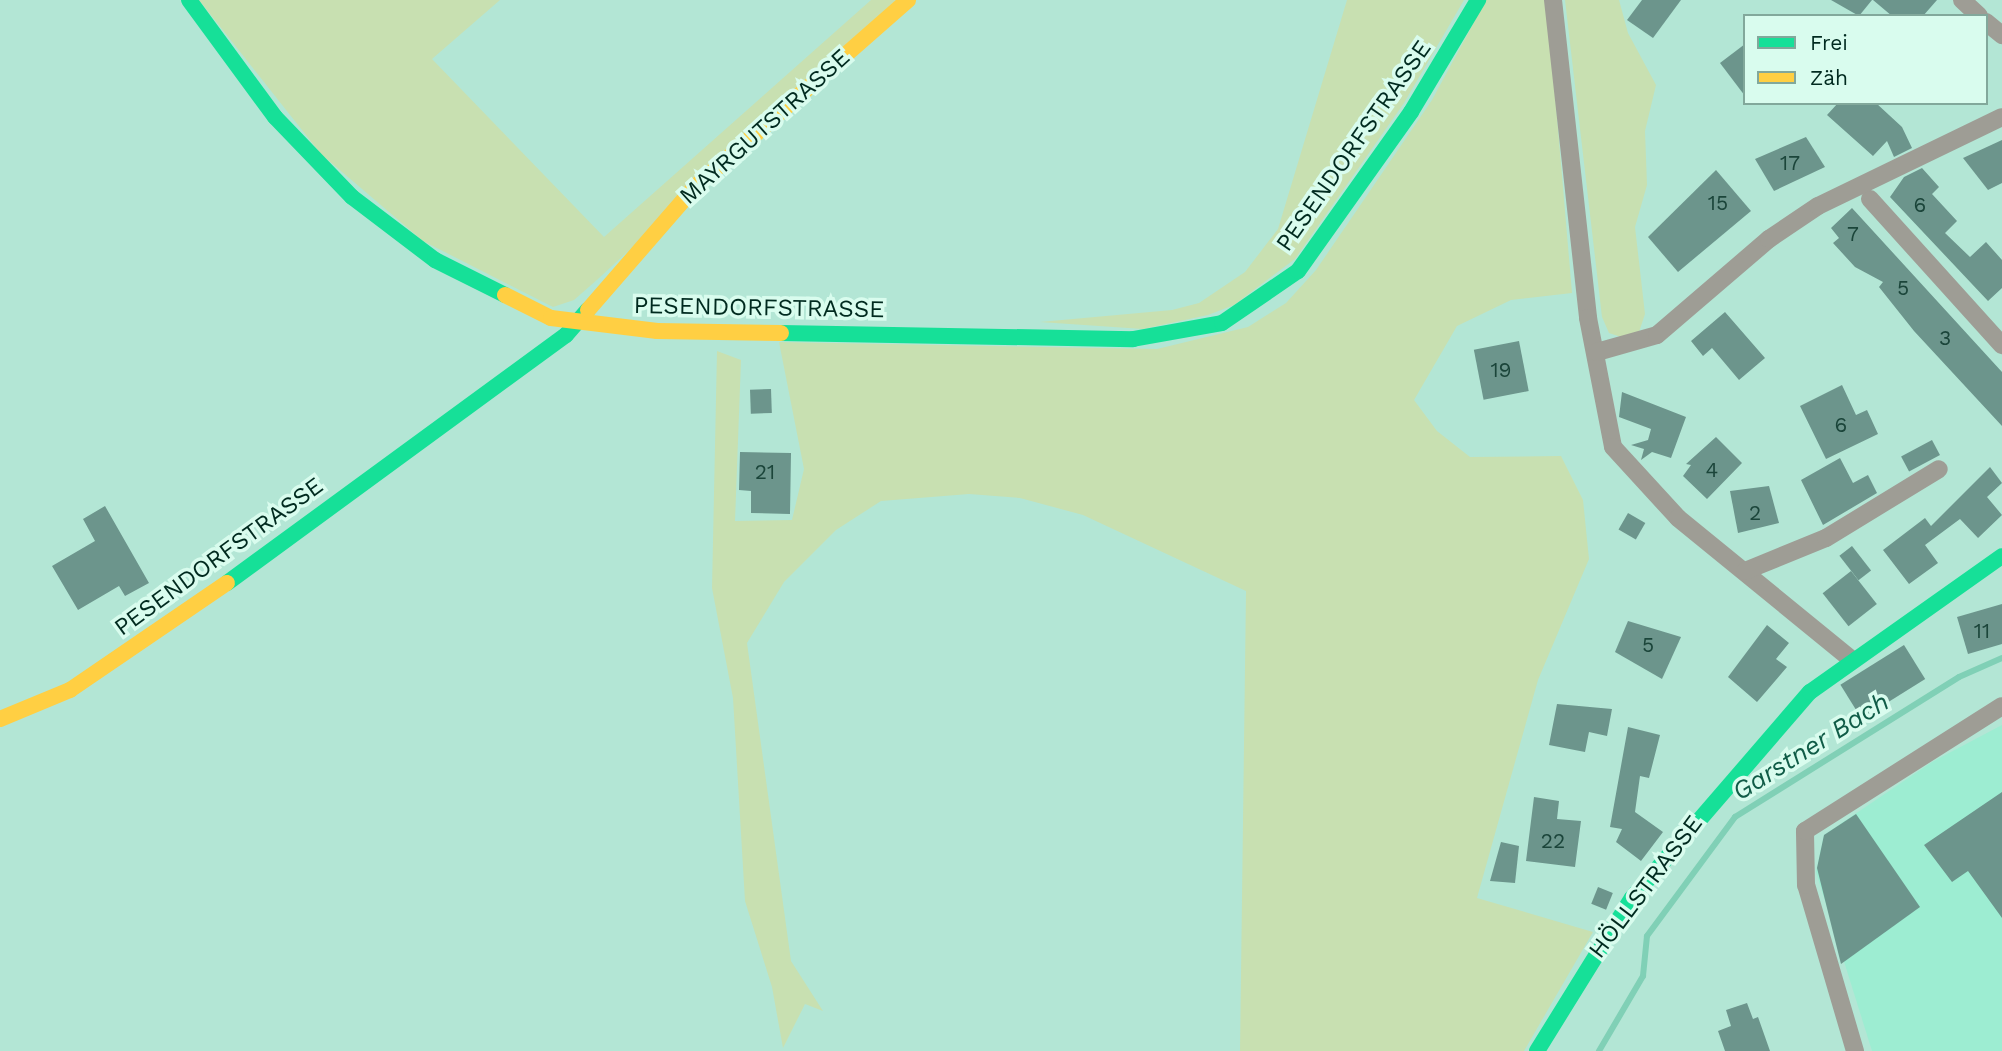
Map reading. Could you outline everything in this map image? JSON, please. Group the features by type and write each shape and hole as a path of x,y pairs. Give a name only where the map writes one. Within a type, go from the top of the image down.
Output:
{"street":[{"path":"189,0 275,117 352,197 486,289 574,324"},
{"name":"MAYRGUTSTRASSE","path":"574,324 724,159 908,0"},
{"name":"PESENDORFSTRASSE","path":"0,719 70,690 139,646 574,324 1133,339 1222,323 1275,292 1312,253 1448,55 1478,0"},
{"path":"1553,0 1608,431 1622,462 1745,571 1851,659"},
{"path":"1962,0 1977,14"},
{"path":"1988,24 2002,35"},
{"path":"1597,352 1657,335 1769,239 1818,206 2002,117"},
{"path":"1870,199 2002,345"},
{"path":"1745,571 1826,538 1938,469"},
{"name":"HÖLLSTRASSE","path":"1537,1051 1592,957 1660,863 1810,692 1851,659 2002,556"},
{"path":"1855,1051 1806,885 1805,831 2002,706"}],"shaded area":[{"path":"199,0 500,0 432,59 604,237 871,0 898,0 598,279 574,300 553,307 423,241 321,154"},
{"path":"1347,0 1464,0 1404,103 1295,259 1234,305 1208,315 1143,329 1040,322 1172,310 1199,303 1245,272 1278,229"},
{"path":"1486,0 1547,0 1572,293 1511,300 1457,326 1414,400 1437,431 1470,457 1561,456 1583,500 1589,559 1538,680 1477,898 1593,932 1524,1051 1240,1051 1246,591 1083,515 1020,498 969,494 881,501 836,530 784,582 747,643 791,961 823,1011 805,1004 783,1048 772,987 745,901 733,698 712,588 717,351 741,360 735,521 792,520 804,469 779,342 1157,349 1248,327 1286,303 1316,270 1432,100"},
{"path":"1565,0 1619,0 1628,33 1656,85 1645,131 1647,185 1635,227 1645,314 1639,332 1621,337 1609,333 1602,317"},
{"path":"2002,725 2002,1051 1872,1051 1816,872 1824,835 1932,762"}],"building":[{"path":"1642,0 1681,0 1653,38 1627,20"},
{"path":"1831,0 1872,0 1861,14 1856,14"},
{"path":"1873,0 1937,0 1925,14 1890,14"},
{"path":"1743,46 1743,93 1720,63"},
{"path":"1836,105 1878,105 1902,127 1912,148 1894,157 1887,141 1873,156 1827,115"},
{"path":"1806,137 1825,167 1774,191 1755,159"},
{"path":"2002,140 2002,183 1988,190 1963,158"},
{"path":"1922,168 1939,187 1932,194 1957,221 1945,233 1970,257 1986,242 2002,260 2002,288 1988,301 1890,197 1904,177"},
{"path":"1716,170 1751,211 1678,272 1648,237"},
{"path":"1852,208 2002,372 2002,426 1914,331 1879,287 1883,282 1855,267 1833,243 1839,238 1831,228"},
{"path":"1725,312 1765,358 1739,380 1712,348 1703,356 1691,341"},
{"path":"1519,341 1529,391 1484,400 1474,350"},
{"path":"1842,385 1856,415 1867,410 1878,434 1826,459 1800,406"},
{"path":"771,389 772,413 751,414 750,390"},
{"path":"1622,392 1686,417 1671,458 1652,452 1641,460 1644,449 1631,445 1648,440 1651,429 1619,417"},
{"path":"1716,437 1742,463 1707,499 1683,476 1691,465 1686,464"},
{"path":"1932,440 1940,455 1909,471 1901,456"},
{"path":"740,452 791,453 790,514 751,513 751,491 739,490"},
{"path":"1840,458 1853,483 1868,475 1877,493 1823,525 1801,480"},
{"path":"1990,467 2002,483 1987,497 2002,515 1978,538 1960,519 1925,545 1938,563 1909,584 1883,550 1925,518 1931,526"},
{"path":"1769,486 1779,523 1738,533 1730,491"},
{"path":"105,506 149,583 125,596 119,586 78,610 52,566 95,541 83,519"},
{"path":"1628,513 1645,523 1636,539 1618,529"},
{"path":"1852,546 1871,570 1858,580 1839,556"},
{"path":"1851,571 1877,604 1848,626 1823,593"},
{"path":"2002,604 2002,644 1968,654 1957,617"},
{"path":"1628,621 1681,637 1662,679 1615,652"},
{"path":"1767,625 1789,643 1776,659 1787,667 1757,702 1728,677"},
{"path":"1904,645 1925,679 1862,719 1840,685"},
{"path":"1557,704 1612,709 1607,736 1589,732 1585,752 1549,745"},
{"path":"1628,727 1660,735 1649,778 1640,776 1635,812 1663,832 1641,861 1616,842 1622,829 1610,827"},
{"path":"2002,792 2002,918 1968,871 1952,882 1924,845"},
{"path":"1534,797 1559,801 1557,819 1581,821 1575,867 1526,861"},
{"path":"1856,814 1920,907 1841,964 1817,868 1824,835"},
{"path":"1501,842 1519,846 1515,883 1490,881"},
{"path":"1598,887 1613,893 1606,910 1591,904"},
{"path":"1747,1003 1753,1019 1758,1017 1770,1051 1725,1051 1718,1031 1731,1026 1726,1010"}],"waterway":[{"name":"Garstner Bach","path":"1599,1051 1643,976 1647,936 1735,817 1959,677 2002,658"}],"traffic: fast":[{"path":"189,0 275,117 352,197 435,260 505,295"},
{"path":"781,333 1133,339 1222,323 1298,271 1411,112 1478,0"},
{"path":"227,583 566,335 588,310"},
{"path":"1537,1051 1632,898 1810,692 2002,556"}],"traffic: slow":[{"path":"588,310 694,188 908,0"},
{"path":"505,295 551,318 657,331 781,333"},
{"path":"0,719 70,690 227,583"}]}
